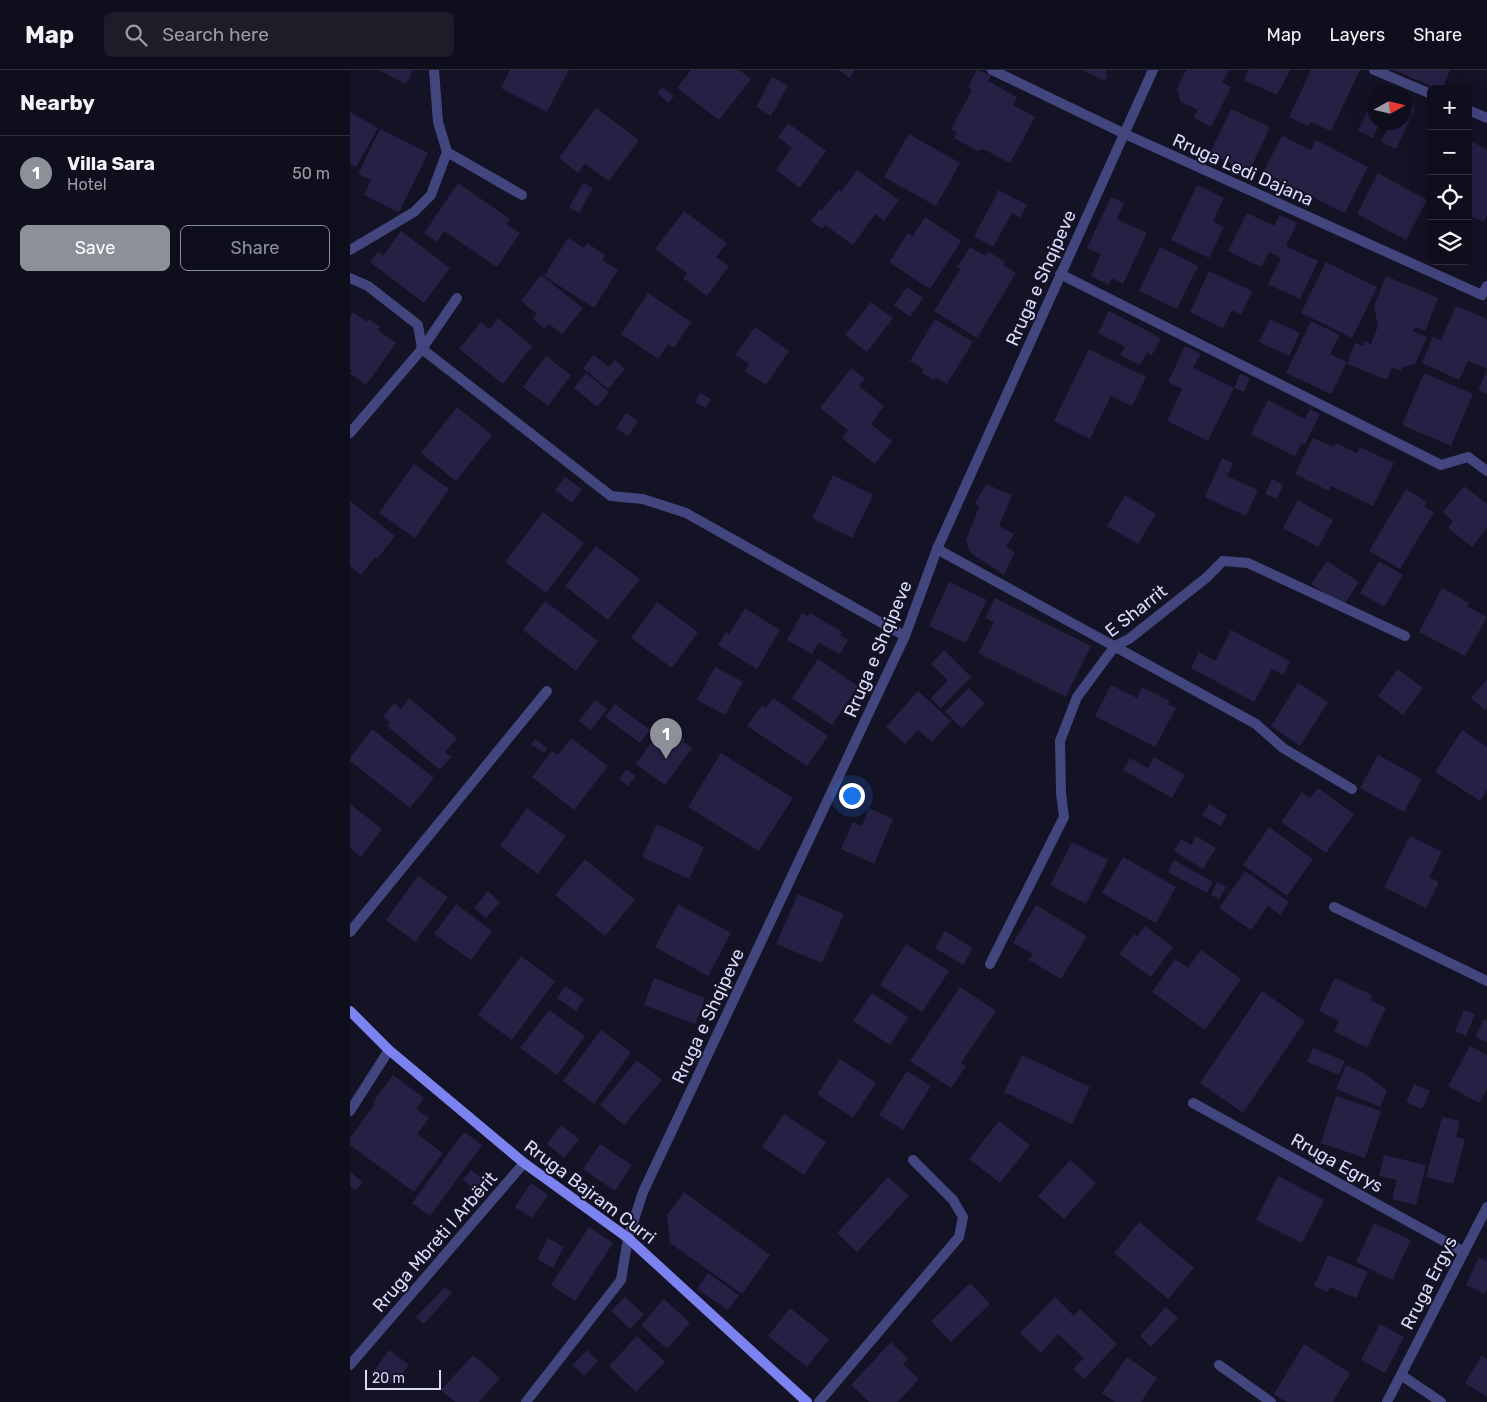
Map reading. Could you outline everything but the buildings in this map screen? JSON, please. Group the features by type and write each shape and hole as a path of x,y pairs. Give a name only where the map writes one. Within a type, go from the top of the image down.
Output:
{"main road":[{"name":"Rruga Bajram Curri","path":"350,1011 388,1050 524,1163 628,1238 807,1402"}],"street":[{"path":"350,250 414,212 431,195 447,152 438,122 434,70"},
{"name":"Rruga Ledi Dajana","path":"992,70 1125,134 1484,291"},
{"name":"Rruga e Shqipeve","path":"526,1402 621,1280 628,1238 643,1192 905,636 937,550 1153,70"},
{"path":"1374,70 1427,92"},
{"path":"1472,112 1487,118"},
{"path":"447,152 522,195"},
{"path":"1060,274 1441,466 1468,457 1487,471"},
{"path":"350,278 368,286 418,325 422,349 611,496 643,500 686,513 905,636"},
{"path":"350,433 422,349 457,298"},
{"path":"937,550 1256,724 1283,748 1352,789"},
{"name":"E Sharrit","path":"990,964 1064,817 1061,793 1060,741 1063,732 1077,697 1115,646 1129,639 1206,578 1223,561 1248,563 1405,636"},
{"path":"350,932 546,691"},
{"path":"1334,907 1487,981"},
{"path":"350,1111 388,1050"},
{"name":"Rruga Egrys","path":"1193,1103 1464,1252"},
{"path":"820,1402 959,1237 964,1217 954,1200 913,1160"},
{"name":"Rruga Mbreti I Arbërit","path":"350,1364 524,1163"},
{"name":"Rruga Ergys","path":"1387,1402 1487,1207"},
{"path":"1219,1365 1271,1402"},
{"path":"1401,1375 1441,1402"}],"place":[{"name":"Villa Sara","path":"666,759"}]}
